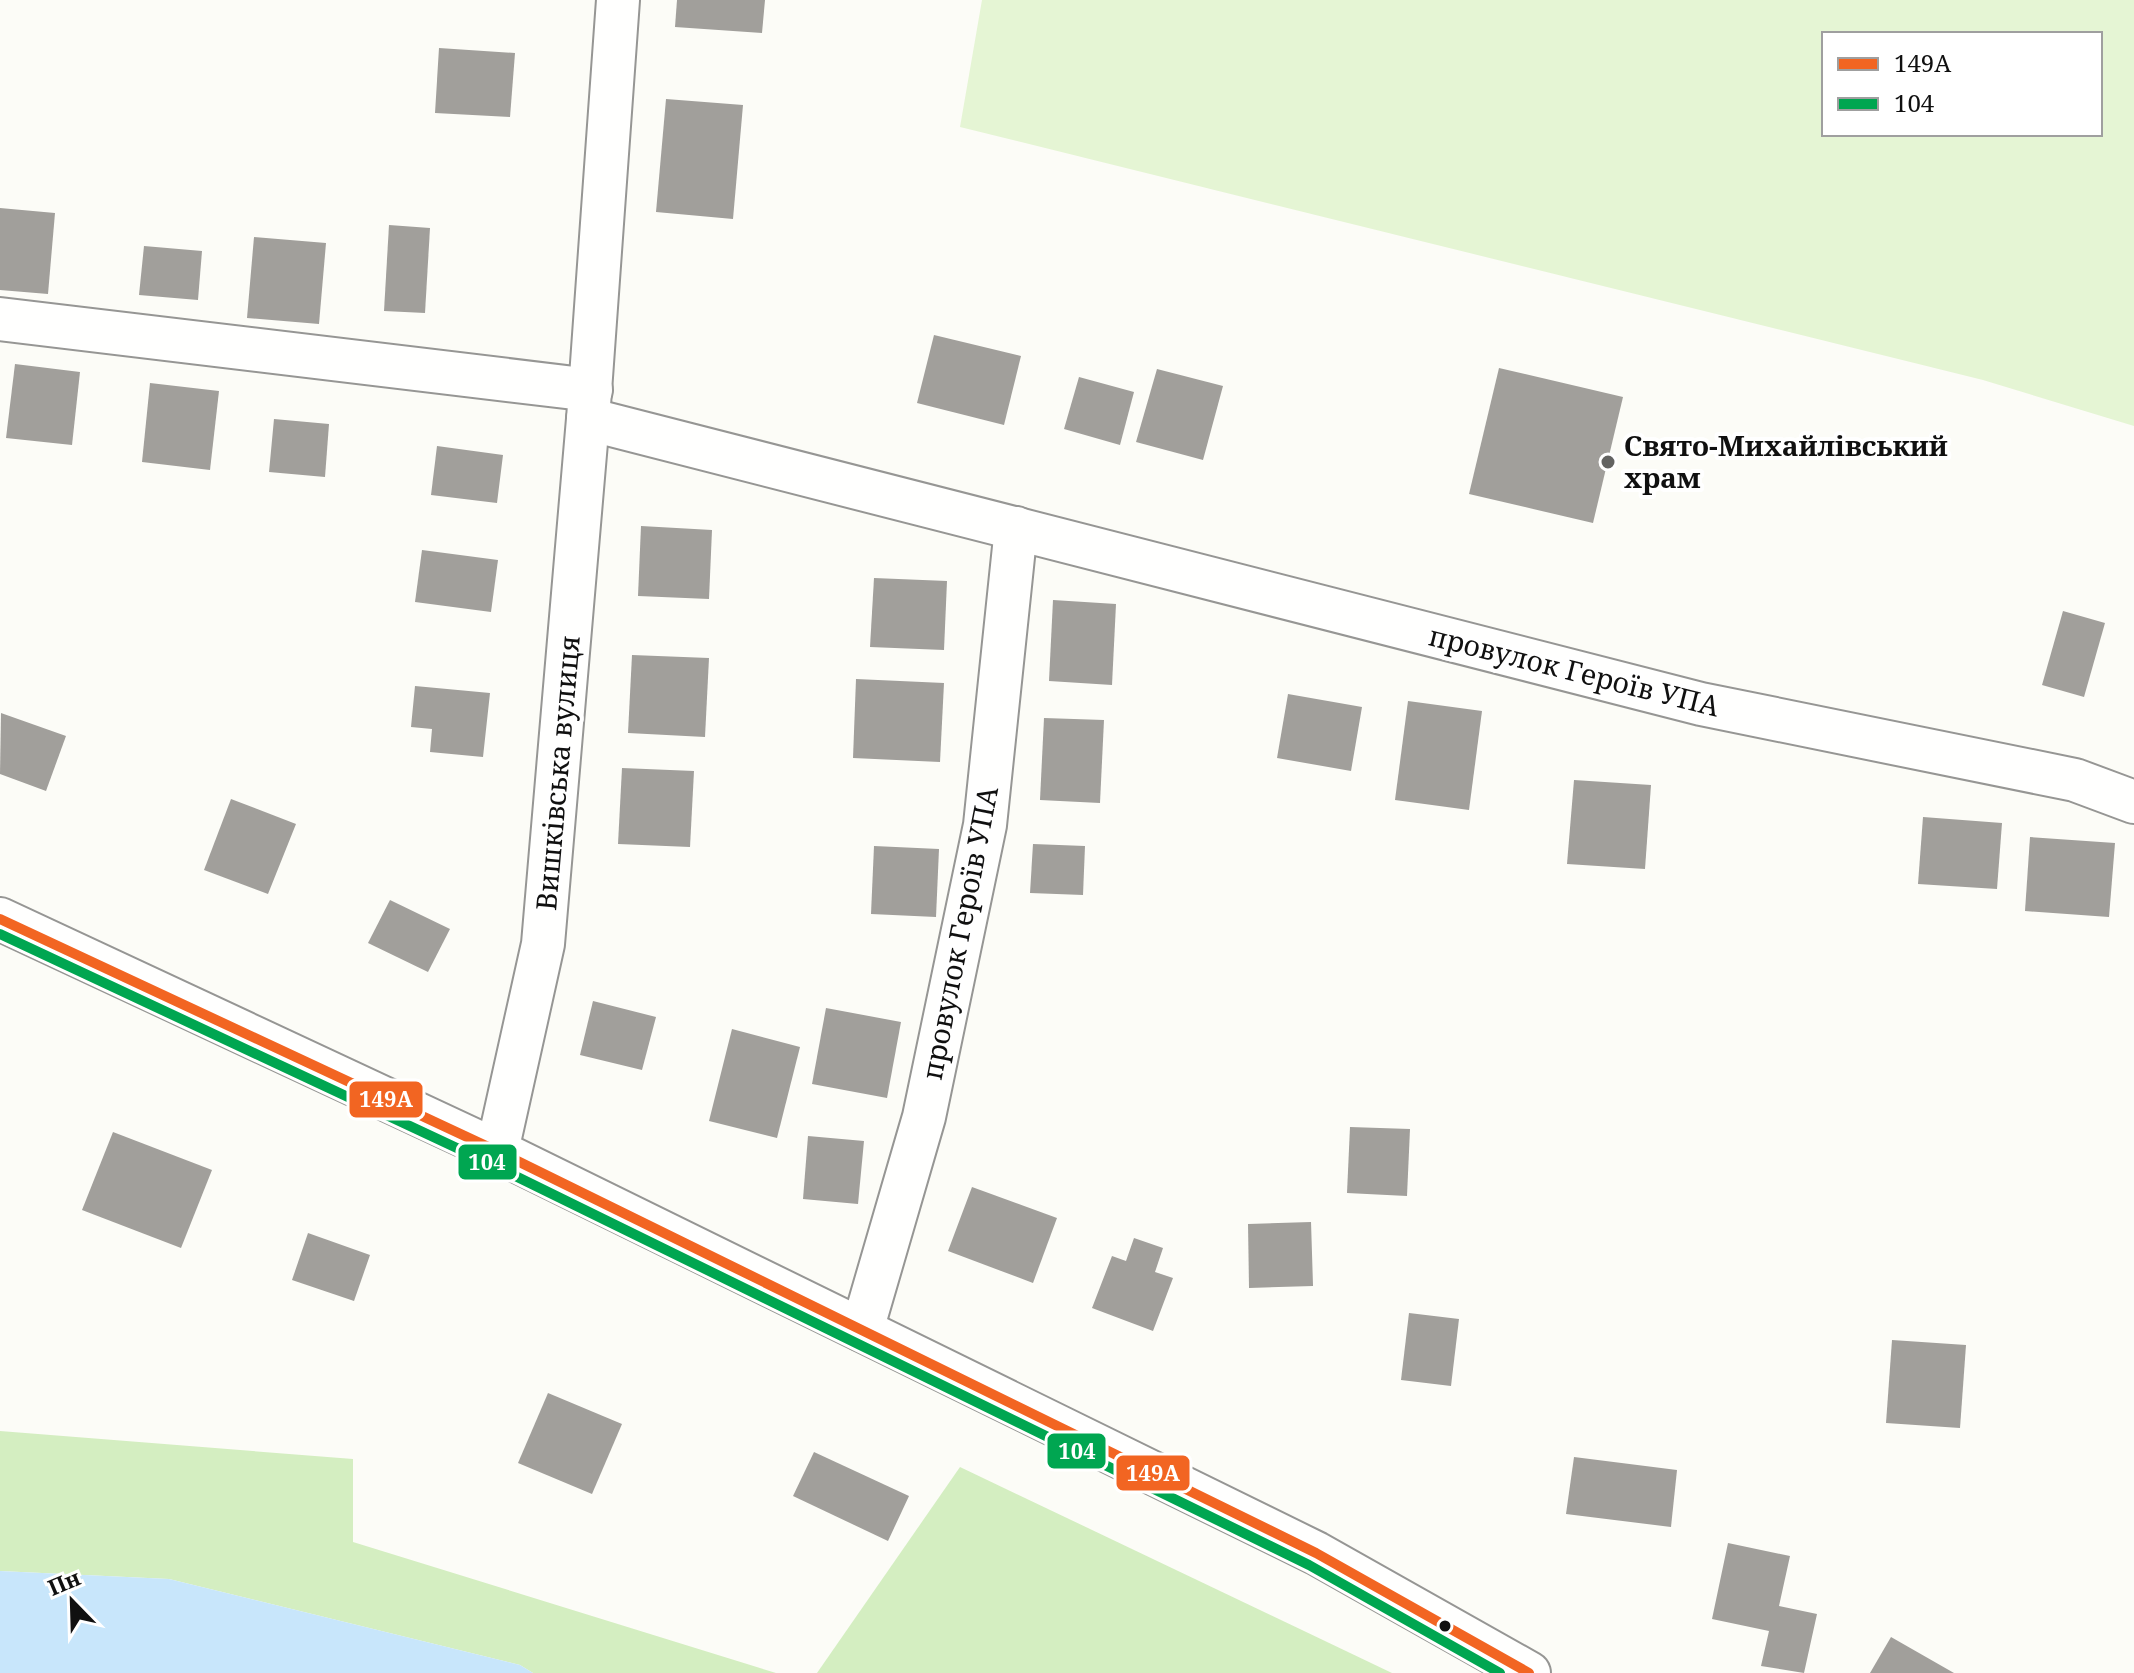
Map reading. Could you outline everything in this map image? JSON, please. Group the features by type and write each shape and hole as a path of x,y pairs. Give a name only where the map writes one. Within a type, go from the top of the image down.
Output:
{"street":[{"name":"Вишківська вулиця","path":"497,1151 543,944 590,404 618,0"},
{"path":"0,319 590,404"},
{"name":"провулок Героїв УПА","path":"590,404 1016,528 1701,704 2075,780 2134,802"},
{"name":"провулок Героїв УПА","path":"862,1330 924,1117 985,825 1016,528"},
{"path":"0,919 497,1151 1316,1553 1529,1673"}],"green space":[{"path":"982,0 2134,0 2134,426 1983,380 960,127"},
{"path":"0,1431 353,1459 353,1542 776,1673 533,1673 520,1665 169,1579 0,1571"},
{"path":"960,1467 1392,1673 817,1673"}],"water":[{"path":"0,1571 169,1579 520,1665 533,1673 0,1673"}],"building":[{"path":"677,0 765,0 762,33 675,27"},
{"path":"439,48 515,53 510,117 435,113"},
{"path":"666,99 743,105 733,219 656,212"},
{"path":"0,208 55,213 48,294 0,290"},
{"path":"389,225 430,228 425,313 384,311"},
{"path":"254,237 326,243 319,324 247,318"},
{"path":"144,246 202,251 198,300 139,295"},
{"path":"934,335 1021,356 1004,425 917,403"},
{"path":"15,364 80,372 72,445 6,438"},
{"path":"1499,368 1623,397 1593,523 1469,494"},
{"path":"1157,369 1223,386 1203,460 1136,442"},
{"path":"1079,377 1134,392 1120,445 1064,429"},
{"path":"150,383 219,391 210,470 142,462"},
{"path":"274,419 329,424 325,477 269,472"},
{"path":"437,446 503,455 497,503 431,495"},
{"path":"641,526 712,530 709,599 638,596"},
{"path":"422,550 498,560 491,612 415,602"},
{"path":"874,578 947,581 944,650 870,647"},
{"path":"1053,600 1116,604 1112,685 1049,681"},
{"path":"2063,611 2105,623 2084,697 2042,685"},
{"path":"632,655 709,658 705,737 628,733"},
{"path":"856,679 944,683 940,762 853,758"},
{"path":"415,686 490,693 483,757 430,752 432,729 411,727"},
{"path":"1288,694 1362,707 1351,771 1277,758"},
{"path":"1408,701 1482,711 1469,810 1395,800"},
{"path":"1,713 66,736 46,791 0,774"},
{"path":"1044,718 1104,720 1100,803 1040,800"},
{"path":"622,768 694,771 690,847 618,844"},
{"path":"1574,780 1651,785 1645,869 1567,864"},
{"path":"231,799 296,824 268,894 204,870"},
{"path":"1923,817 2002,823 1997,889 1918,884"},
{"path":"2030,837 2115,843 2109,917 2025,911"},
{"path":"1033,844 1085,846 1083,895 1030,893"},
{"path":"874,846 939,849 936,917 871,914"},
{"path":"390,900 450,929 428,972 368,943"},
{"path":"593,1001 656,1017 642,1070 580,1055"},
{"path":"826,1008 901,1022 887,1098 812,1084"},
{"path":"732,1029 800,1047 777,1138 709,1121"},
{"path":"1350,1127 1410,1129 1407,1196 1347,1193"},
{"path":"113,1132 212,1170 181,1248 82,1210"},
{"path":"808,1136 864,1141 858,1204 803,1199"},
{"path":"972,1187 1057,1218 1033,1283 948,1251"},
{"path":"1311,1222 1313,1286 1249,1288 1248,1224"},
{"path":"308,1233 370,1255 354,1301 292,1280"},
{"path":"1134,1238 1163,1248 1155,1272 1173,1278 1153,1331 1092,1308 1112,1256 1126,1261"},
{"path":"1409,1313 1459,1319 1451,1386 1401,1380"},
{"path":"1892,1340 1966,1345 1960,1428 1886,1423"},
{"path":"548,1393 622,1424 592,1494 518,1463"},
{"path":"814,1452 909,1496 888,1541 793,1496"},
{"path":"1574,1457 1677,1470 1671,1527 1566,1514"},
{"path":"1728,1543 1790,1556 1779,1606 1817,1614 1804,1673 1761,1666 1769,1631 1712,1619"},
{"path":"1891,1637 1954,1673 1870,1673"}],"transit line":[{"name":"149А","path":"0,919 497,1151 1316,1553 1529,1673"},
{"name":"104","path":"0,934 491,1164 1309,1565 1500,1673"}],"place":[{"name":"Свято-Михайлівський храм","path":"1608,462"}]}
